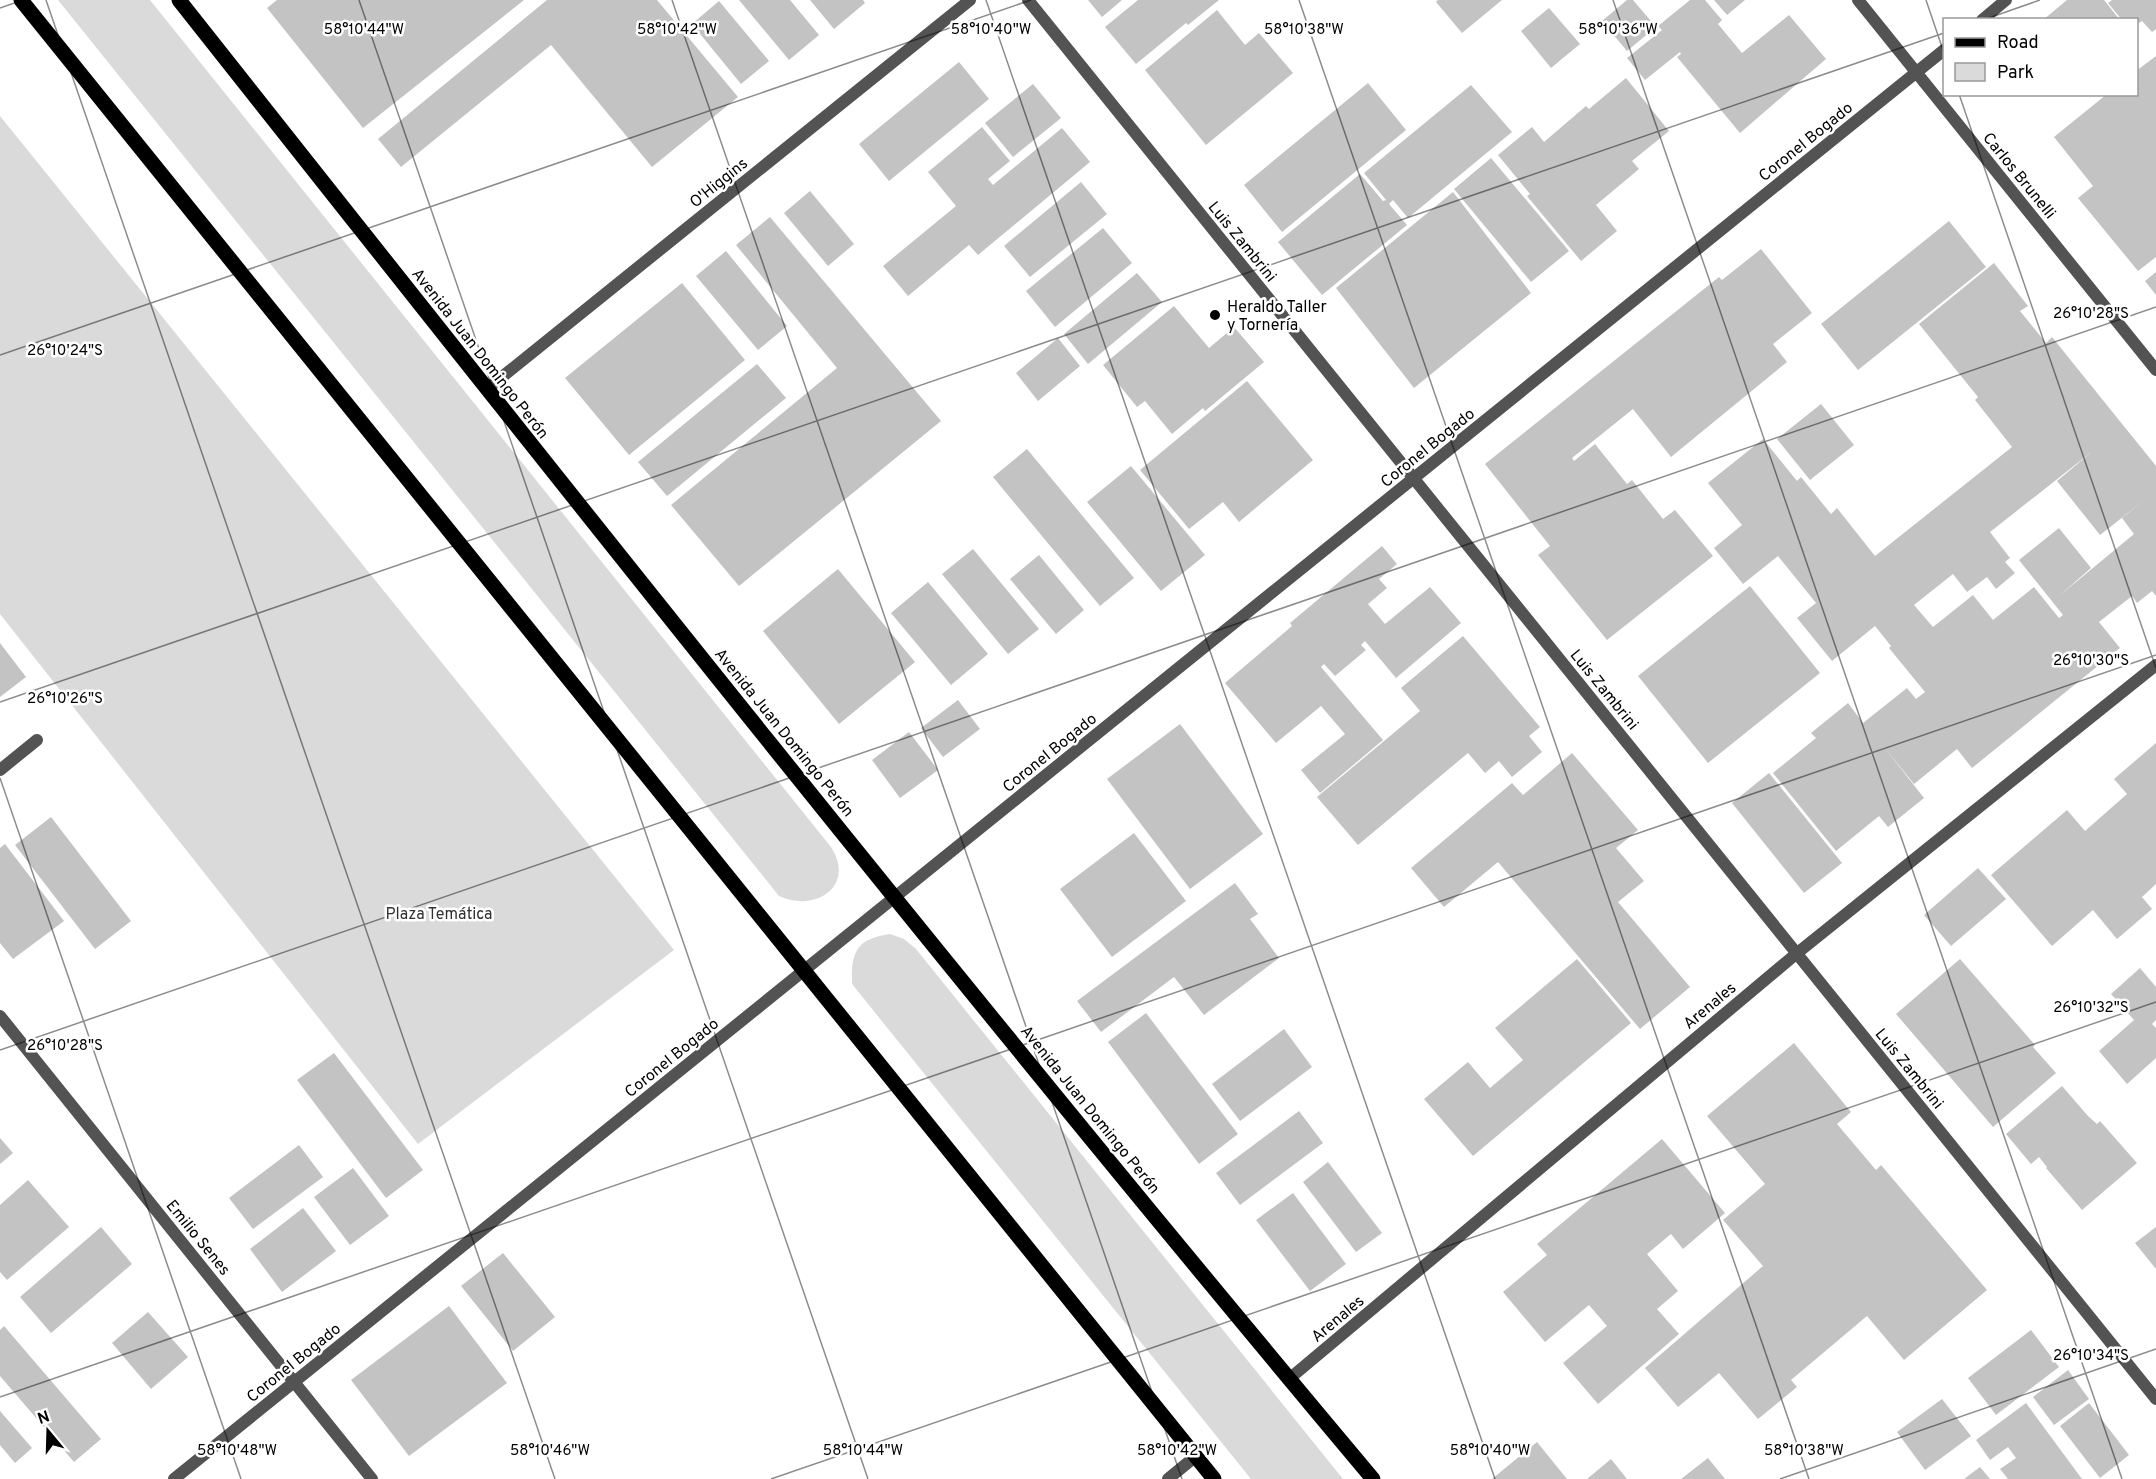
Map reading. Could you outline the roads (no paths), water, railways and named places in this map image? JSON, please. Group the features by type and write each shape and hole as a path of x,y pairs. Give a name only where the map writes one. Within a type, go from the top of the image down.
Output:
{"main road":[{"path":"21,0 1214,1479"},
{"name":"Avenida Juan Domingo Perón","path":"179,0 894,898 1373,1479"}],"street":[{"name":"O'Higgins","path":"487,389 970,0"},
{"name":"Luis Zambrini","path":"1028,0 2156,1399"},
{"name":"Carlos Brunelli","path":"1858,0 2156,370"},
{"path":"1984,18 2006,0"},
{"name":"Coronel Bogado","path":"174,1479 1943,51"},
{"name":"Arenales","path":"1289,1379 1796,954 2156,664"},
{"path":"0,770 37,740"},
{"name":"Emilio Senes","path":"0,1016 372,1479"},
{"path":"1168,1479 1196,1456"}],"place":[{"name":"Heraldo Taller y Tornería","path":"1215,315"}],"park label":[{"name":"Plaza Temática","path":"439,913"}]}
